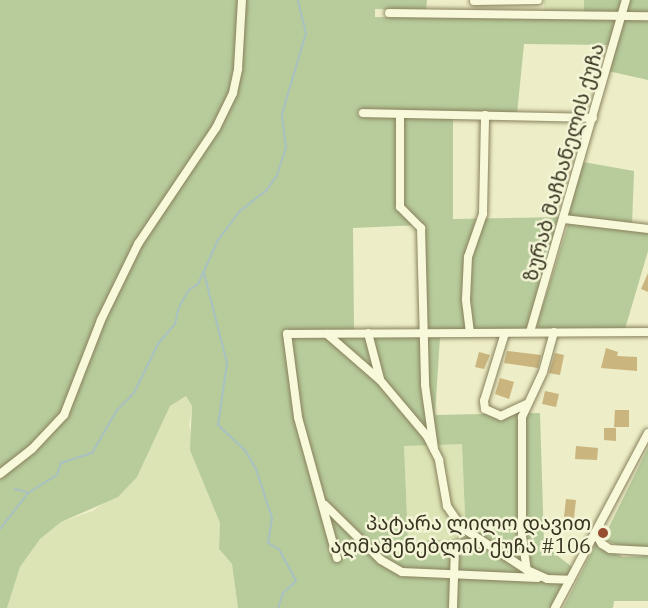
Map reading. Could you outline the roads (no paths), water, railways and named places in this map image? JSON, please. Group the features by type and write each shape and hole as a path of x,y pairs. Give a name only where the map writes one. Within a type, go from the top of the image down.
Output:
{"street":[{"path":"0,474 32,448 64,414 105,312 138,244 216,128 233,93 238,69 242,0"},
{"path":"474,14 474,0 538,0"},
{"name":"ზურაბ მაჩხანელის ქუჩა","path":"530,333 626,0"},
{"path":"389,13 648,16"},
{"path":"363,113 593,118"},
{"path":"400,114 400,207 421,228 427,416 447,506 461,527 480,542 526,570 548,579"},
{"path":"470,333 466,299 468,257 483,214 485,115"},
{"path":"564,219 648,229"},
{"path":"526,570 521,516 522,417 543,372 554,332"},
{"path":"337,558 324,503 298,417 287,334 648,332"},
{"path":"368,333 380,380"},
{"path":"505,333 484,401 485,409 501,416 527,404"},
{"path":"327,334 380,380 434,449"},
{"path":"555,608 645,444 648,433"},
{"path":"324,503 381,560 402,572 570,580"},
{"path":"595,533 602,544 610,549 648,551"},
{"path":"453,608 455,548 459,544 480,542"}],"waterway":[{"path":"0,529 28,493 57,475 61,463 92,453 117,410 134,393 158,344 175,324 179,307 189,290 198,284 218,240 240,211 267,190 277,175 286,148 282,114 306,33 298,0"},
{"path":"204,273 227,363 218,425 245,450 256,469 272,518 268,543 279,549 296,581 283,593 278,608"},
{"path":"15,489 27,492"}],"place":[{"name":"პატარა ლილო დავით აღმაშენებლის ქუჩა #106","path":"603,533"}]}
